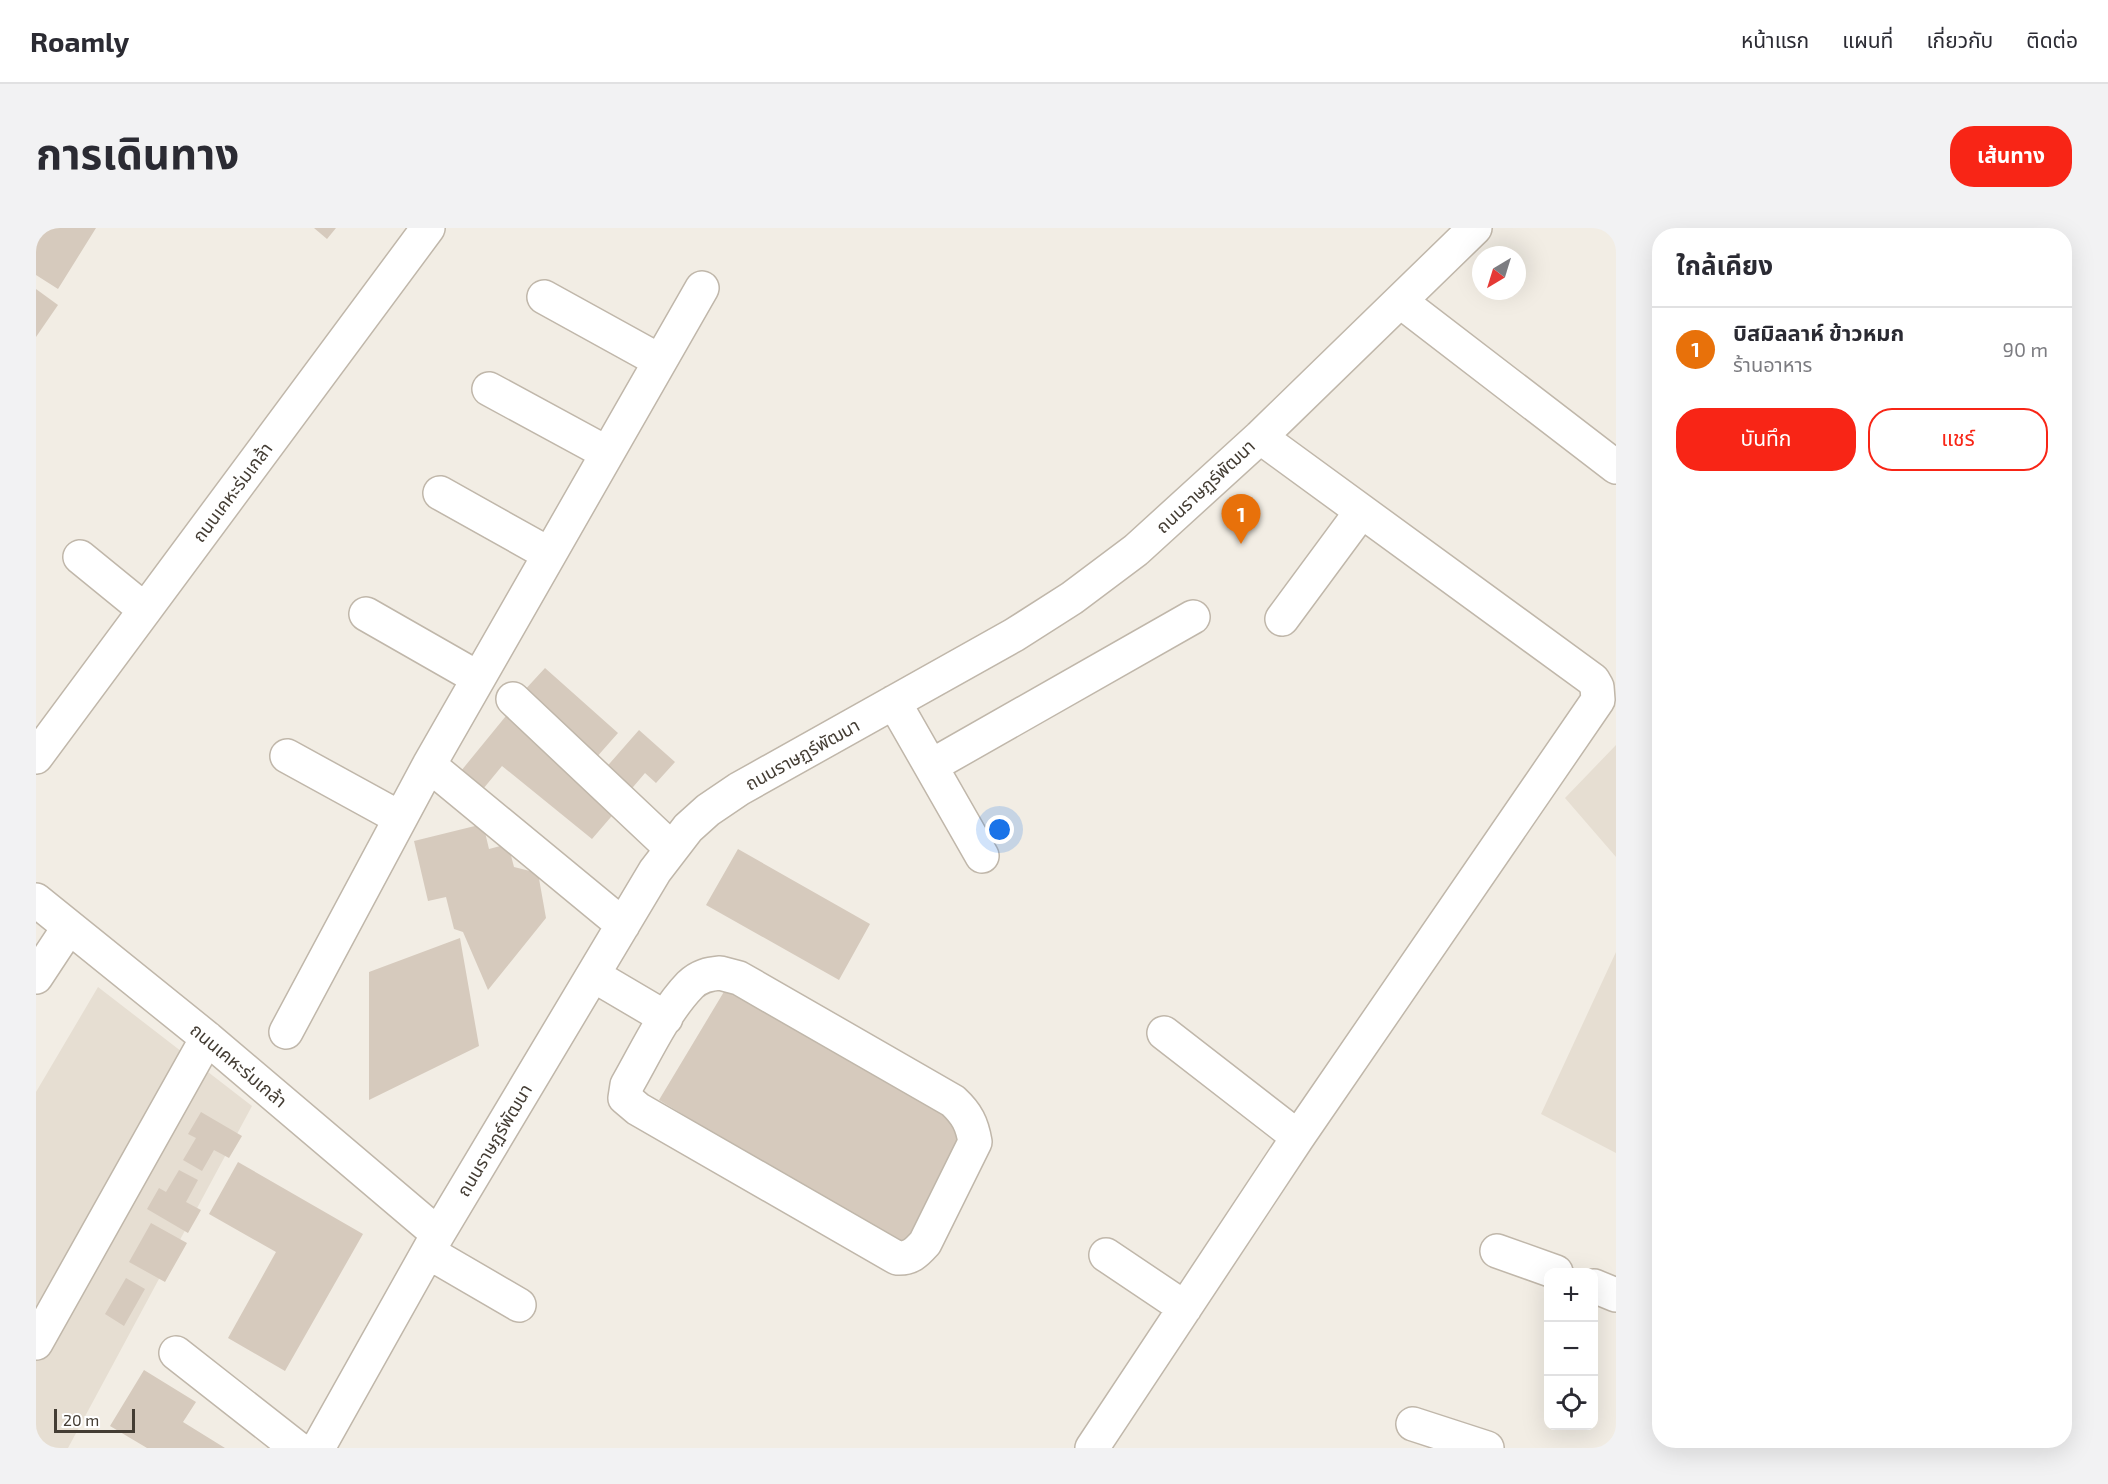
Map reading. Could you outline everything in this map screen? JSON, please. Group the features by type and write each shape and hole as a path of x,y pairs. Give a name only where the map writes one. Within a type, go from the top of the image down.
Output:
{"street":[{"name":"ถนนเคหะร่มเกล้า","path":"36,757 428,228"},
{"name":"ถนนราษฏร์พัฒนา","path":"318,1448 433,1243 623,925 671,848 688,828 708,810 739,789 1014,635 1080,592 1136,549 1260,437 1474,228"},
{"path":"285,1032 429,765 702,288"},
{"path":"544,297 660,361"},
{"path":"1400,301 1616,467"},
{"path":"489,389 607,453"},
{"path":"1092,1448 1298,1137 1592,711 1599,694 1593,680 1260,437"},
{"path":"440,493 549,554"},
{"path":"1281,619 1361,512"},
{"path":"80,557 145,610"},
{"path":"366,614 478,678"},
{"path":"930,766 1193,617"},
{"path":"513,699 671,848"},
{"path":"894,702 982,856"},
{"path":"287,756 400,818"},
{"path":"429,765 623,925"},
{"name":"ถนนเคหะร่มเกล้า","path":"36,900 207,1038 433,1243 519,1305"},
{"path":"36,977 69,927"},
{"path":"705,974 729,975 953,1101 966,1113 975,1142 925,1243 916,1253 897,1258 628,1102 624,1093 627,1085 666,1018 691,984 705,974"},
{"path":"593,975 666,1018"},
{"path":"1164,1033 1298,1137"},
{"path":"36,1343 207,1038"},
{"path":"1497,1251 1545,1268"},
{"path":"1106,1255 1185,1308"},
{"path":"1598,1288 1616,1295"},
{"path":"176,1353 297,1448"},
{"path":"1413,1424 1487,1448"}],"shaded area":[{"path":"1616,745 1616,857 1565,798"},
{"path":"1616,952 1616,1153 1541,1114"},
{"path":"98,987 252,1106 68,1448 36,1448 36,1092"}],"building":[{"path":"43,228 96,228 58,289 36,275 36,239"},
{"path":"314,228 336,228 327,239"},
{"path":"36,289 58,305 36,337"},
{"path":"545,668 618,733 595,759 522,693"},
{"path":"510,711 623,803 592,839 502,766 474,800 452,782"},
{"path":"639,730 675,762 656,783 645,773 628,793 603,771"},
{"path":"483,824 489,849 508,844 514,867 538,873 546,918 488,990 463,932 454,929 446,897 428,901 414,841"},
{"path":"738,849 870,924 839,980 706,905"},
{"path":"460,938 479,1046 369,1100 369,972"},
{"path":"728,985 971,1131 902,1247 659,1100"},
{"path":"201,1112 242,1136 229,1158 214,1150 202,1171 183,1160 196,1138 188,1134"},
{"path":"238,1162 363,1234 285,1371 228,1338 276,1252 209,1214"},
{"path":"179,1170 198,1180 186,1202 201,1210 188,1233 147,1209 159,1188 166,1192"},
{"path":"151,1223 187,1243 165,1282 129,1262"},
{"path":"126,1278 145,1289 124,1326 105,1314"},
{"path":"144,1370 196,1402 183,1422 225,1448 147,1448 110,1426"}],"place":[{"name":"บิสมิลลาห์ ข้าวหมก","path":"1241,544"}]}
